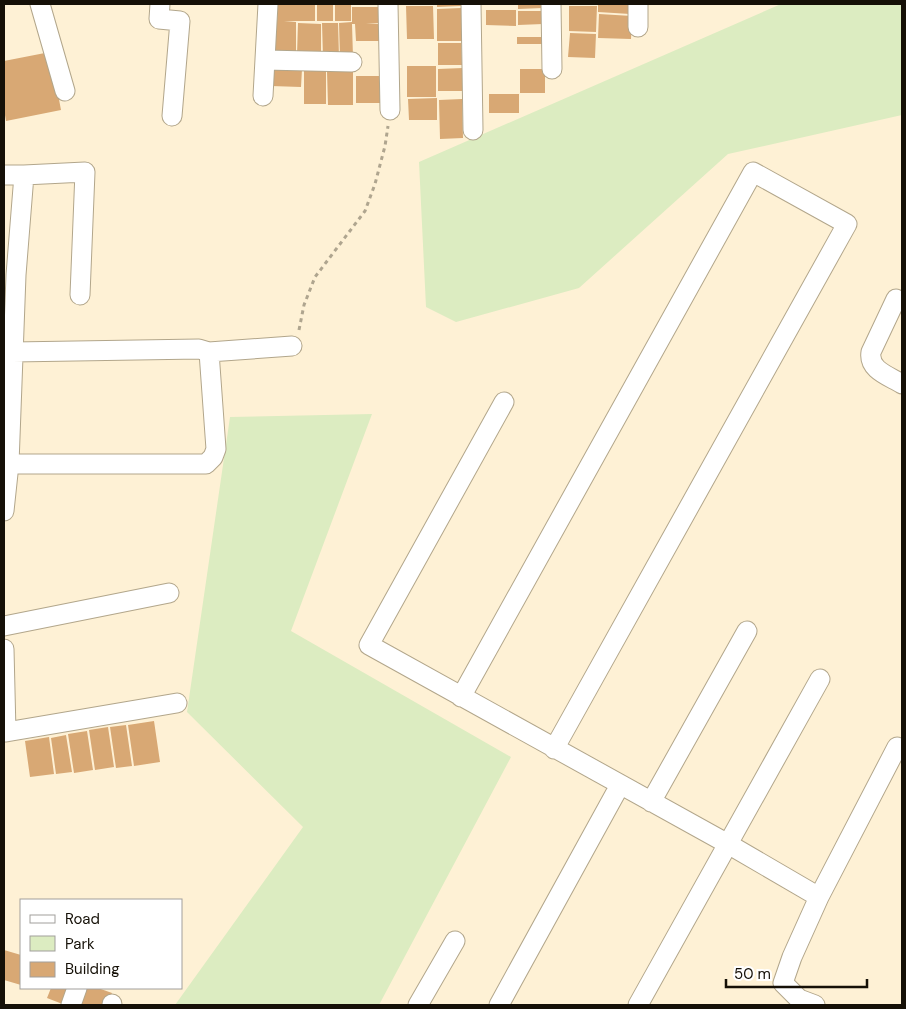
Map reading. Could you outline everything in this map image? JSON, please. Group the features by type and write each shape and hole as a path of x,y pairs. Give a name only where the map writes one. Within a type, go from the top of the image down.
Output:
{"street":[{"path":"40,4 65,91"},
{"path":"262,96 268,4"},
{"path":"388,4 390,110"},
{"path":"471,4 473,130"},
{"path":"551,4 552,69"},
{"path":"638,4 638,27"},
{"path":"160,7 160,19 180,21 172,116"},
{"path":"265,60 352,62"},
{"path":"4,175 85,172 80,295"},
{"path":"461,697 753,172 847,224 554,749"},
{"path":"4,511 9,464 16,275 24,175"},
{"path":"896,299 871,352 870,359 878,370 902,384"},
{"path":"13,352 199,349 209,352 292,346"},
{"path":"9,464 206,464 213,457 216,449 209,352"},
{"path":"504,402 369,645 620,786 728,844 819,897"},
{"path":"4,626 169,593"},
{"path":"651,802 747,631"},
{"path":"4,649 5,732 177,703"},
{"path":"638,1005 820,679"},
{"path":"815,1005 799,998 783,983 792,957 819,897 897,747"},
{"path":"499,1005 620,786"},
{"path":"418,1005 455,941"},
{"path":"71,1005 77,989"}],"path":[{"path":"292,346 298,335 304,306 314,277 365,211 375,184 385,146 390,110"}],"green space":[{"path":"781,4 902,4 902,115 728,154 579,288 456,322 426,307 419,162"},
{"path":"372,414 291,631 511,757 379,1005 175,1005 303,827 187,712 230,417"}],"building":[{"path":"317,4 333,4 333,21 317,21"},
{"path":"335,4 351,4 351,21 335,21"},
{"path":"437,4 461,4 461,6 437,7"},
{"path":"518,4 543,4 543,8 518,9"},
{"path":"598,4 631,4 630,14 598,12"},
{"path":"278,5 315,5 315,21 284,21 296,22 296,55 274,54 274,21 277,22"},
{"path":"406,6 433,6 434,39 407,39"},
{"path":"569,6 597,6 596,32 569,31"},
{"path":"352,7 380,7 380,23 366,24 381,24 381,41 356,41 355,24 352,24 353,57 340,57 339,23 352,22"},
{"path":"461,8 462,41 437,41 437,9"},
{"path":"486,10 516,10 516,26 486,25"},
{"path":"518,11 543,11 543,24 518,25"},
{"path":"599,14 632,16 631,39 598,38"},
{"path":"298,23 321,24 321,56 297,55"},
{"path":"322,23 338,23 339,57 323,57"},
{"path":"570,33 596,34 595,58 568,57"},
{"path":"517,37 545,37 545,44 517,44"},
{"path":"438,43 461,43 462,65 438,65"},
{"path":"50,52 61,110 6,121 4,109 4,61"},
{"path":"407,66 436,66 436,97 407,97"},
{"path":"272,68 302,69 301,87 271,86"},
{"path":"463,68 463,91 438,91 438,69"},
{"path":"520,69 545,69 545,93 520,93"},
{"path":"304,71 326,71 326,104 304,104"},
{"path":"327,71 353,71 353,105 328,105"},
{"path":"356,76 381,76 381,103 356,103"},
{"path":"489,94 519,94 519,113 489,113"},
{"path":"437,98 437,120 409,120 408,99"},
{"path":"462,99 463,138 440,139 439,100"},
{"path":"154,721 160,762 134,766 128,725"},
{"path":"126,725 132,766 116,768 110,727"},
{"path":"108,727 114,767 95,770 89,730"},
{"path":"87,731 93,770 74,773 68,734"},
{"path":"66,735 72,772 56,774 51,738"},
{"path":"49,737 54,774 30,777 25,741"},
{"path":"4,950 20,955 20,985 4,980"},
{"path":"51,989 71,989 65,1005 47,998"},
{"path":"86,989 101,989 112,993 107,1005 79,1005"}]}
